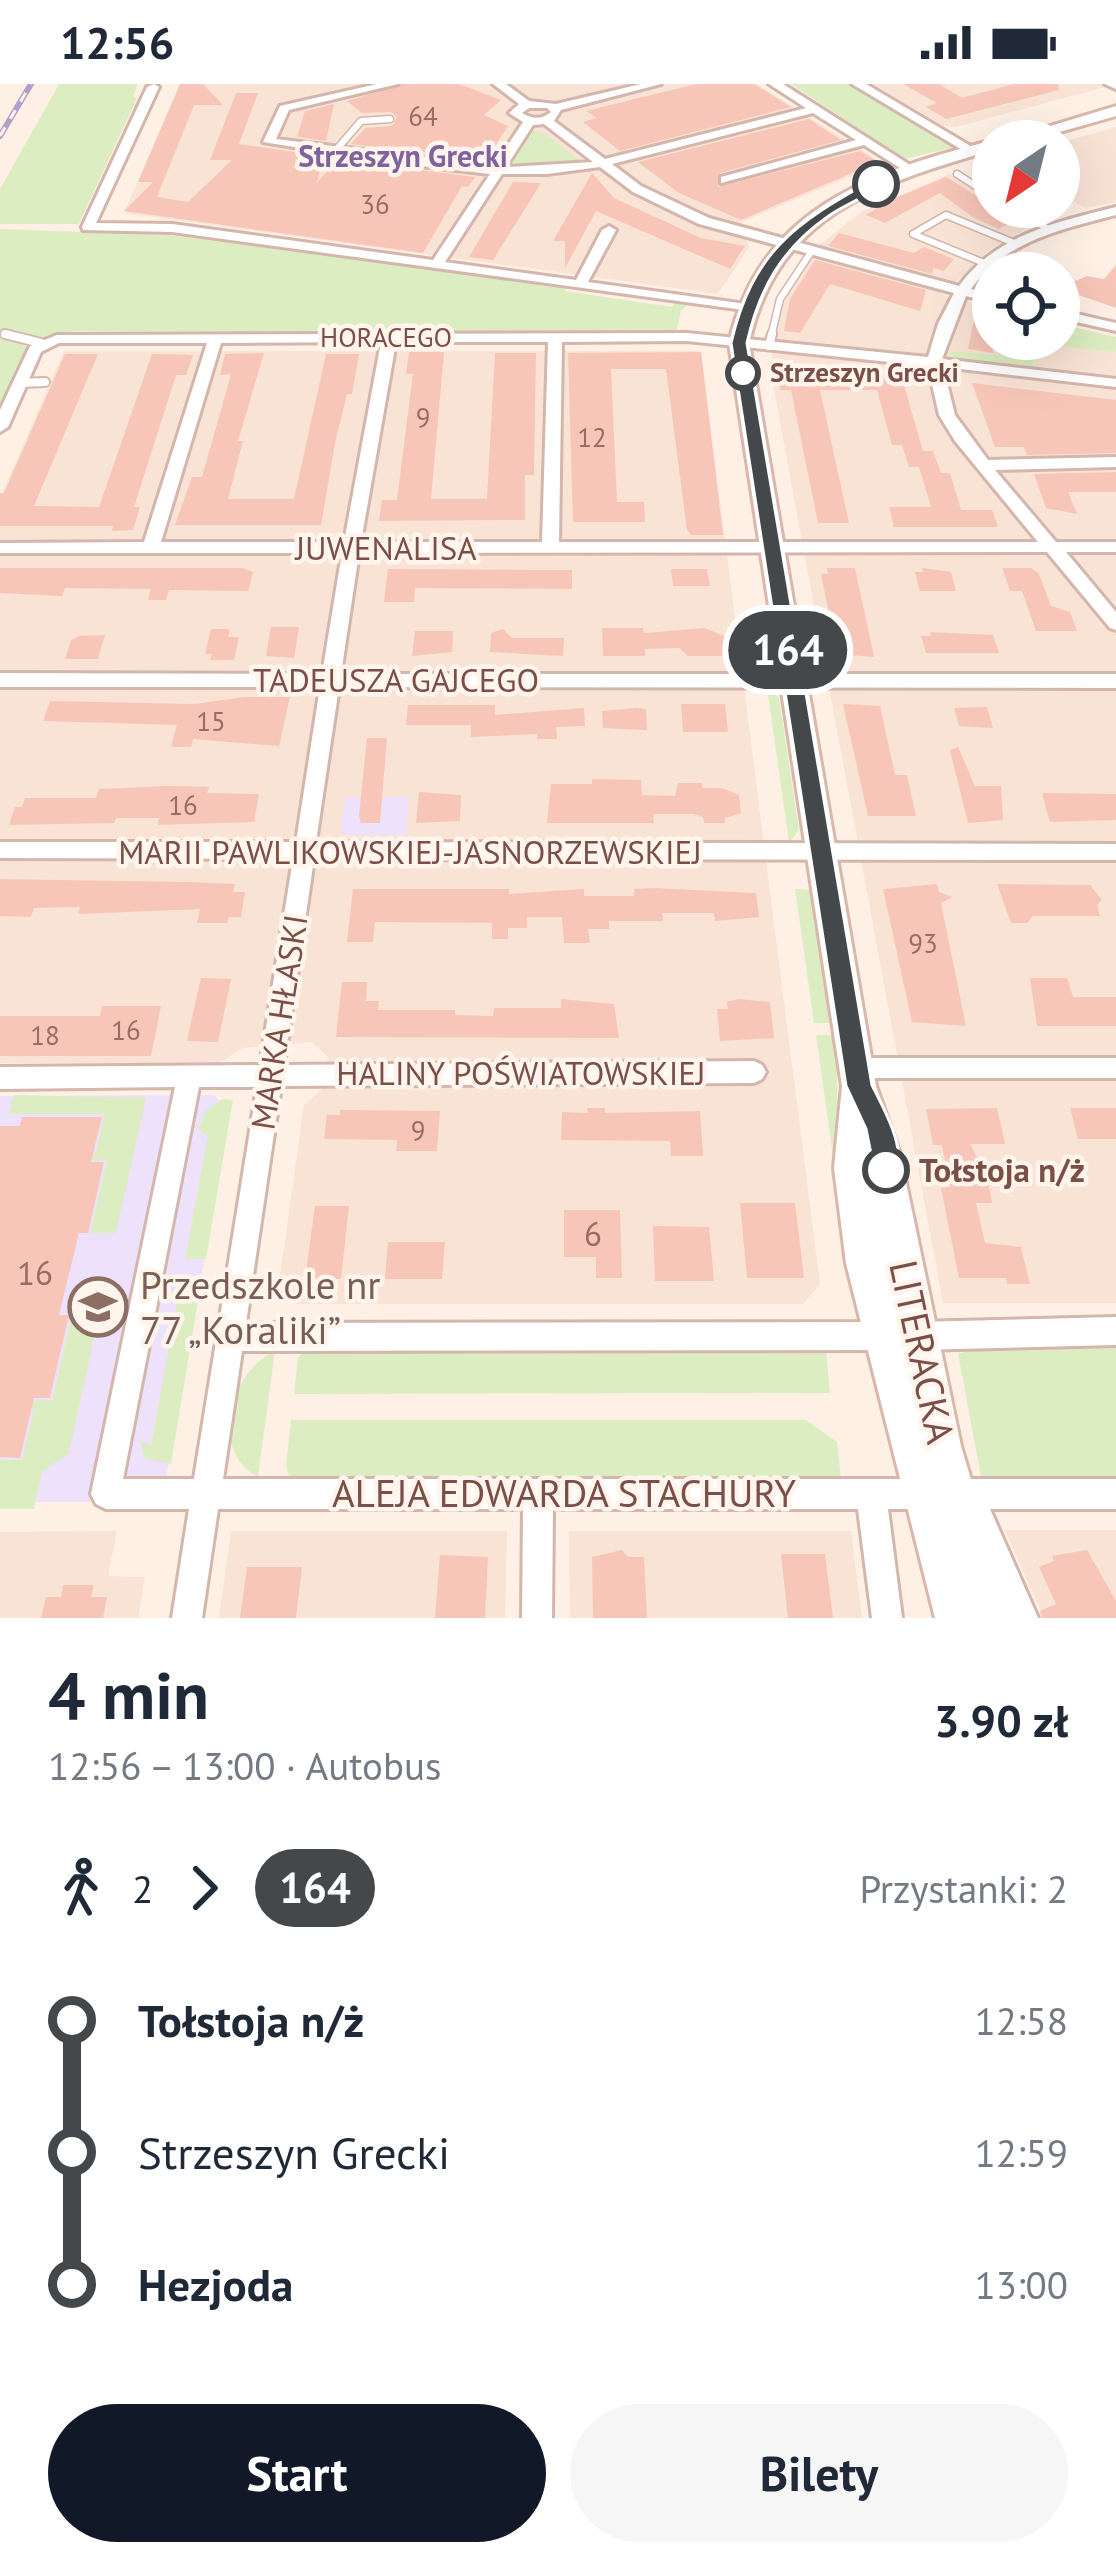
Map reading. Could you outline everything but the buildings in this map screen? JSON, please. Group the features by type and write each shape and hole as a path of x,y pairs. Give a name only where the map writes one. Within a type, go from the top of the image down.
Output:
{"street":[{"path":"392,84 284,108 269,142 498,170 551,171 602,163 815,110"},
{"path":"499,84 526,104 551,114 602,163 670,206 784,246 972,294"},
{"path":"436,264 530,121 655,84"},
{"path":"775,84 912,170"},
{"path":"858,84 972,142"},
{"path":"153,87 88,226 172,228 746,308"},
{"path":"526,104 514,113 530,121"},
{"path":"1080,121 1116,111"},
{"path":"725,180 865,141"},
{"name":"LITERACKA","path":"972,151 912,170 841,201 784,246 761,275 746,308 739,343 857,1077 852,1110 855,1184 990,1618"},
{"path":"1000,252 1050,230 1116,211"},
{"path":"580,285 609,230"},
{"path":"972,276 943,324 934,362 947,415 983,466 1116,624"},
{"path":"687,337 683,331 689,312 699,302"},
{"path":"1080,319 1116,327"},
{"name":"HORACEGO","path":"38,346 57,339 687,337 1116,383"},
{"path":"151,548 215,339"},
{"name":"MARKA HŁASKI","path":"188,1618 351,548 389,339"},
{"path":"550,547 555,339"},
{"path":"0,427 38,346"},
{"path":"983,466 1116,462"},
{"name":"JUWENALISA","path":"0,548 1116,547"},
{"name":"TADEUSZA GAJCEGO","path":"0,680 1116,681"},
{"name":"MARII PAWLIKOWSKIEJ-JASNORZEWSKIEJ","path":"0,850 1116,853"},
{"path":"857,1077 1116,1068"},
{"name":"HALINY POŚWIATOWSKIEJ","path":"0,1078 754,1072"},
{"name":"ALEJA EDWARDA STACHURY","path":"189,1078 106,1494 1116,1494"},
{"path":"231,1336 899,1336 1116,1331"},
{"path":"871,1492 887,1618"},
{"path":"538,1493 538,1618"},
{"path":"948,1493 1023,1618"},
{"name":"LITERACKA","path":"948,1493 957,1618"}],"lane":[{"path":"338,149 361,121 390,119"},
{"path":"956,174 972,184"},
{"path":"972,258 913,234 946,215 1014,243"},
{"path":"1047,228 1050,230"},
{"path":"770,346 780,299 811,252"},
{"path":"4,334 38,346"},
{"path":"19,383 45,382"}],"shaded area":[{"path":"180,84 757,84 882,163 742,222 749,247 718,294 124,213"},
{"path":"872,84 1116,84 956,127 944,126"},
{"path":"1116,127 1116,202 1080,205 1080,137"},
{"path":"950,174 972,188 972,228 1027,228 987,252 972,252 972,267 943,295 972,303 972,360 1080,360 1080,329 1116,337 1116,1303 943,1303 770,368 783,296 818,246 861,212"},
{"path":"64,351 701,351 820,1284 803,1304 295,1304 279,1284 304,1105 324,1088 328,1057 312,1042 242,1048 220,1063 0,1063 0,498"},
{"path":"345,797 409,797 406,835 340,835"},
{"name":"Przedszkole nr 77 „Koraliki”","path":"214,1095 230,1112 162,1502 0,1502 0,1096"},
{"path":"1005,1530 1116,1530 1116,1618 1044,1618"},
{"path":"117,1531 108,1576 145,1577 138,1618 0,1618 0,1532"},
{"path":"231,1531 507,1531 505,1618 219,1618"},
{"path":"569,1531 851,1531 862,1618 570,1618"}],"green space":[{"path":"59,84 138,84 133,97 137,98 79,224 0,224 0,189"},
{"path":"791,84 853,84 955,147 904,159"},
{"path":"533,130 544,133 583,163 511,165"},
{"path":"0,229 169,235 567,284 565,291 672,307 676,302 689,304 681,311 676,334 73,331 32,346 0,406"},
{"path":"1080,329 1116,337 1116,352 1080,348"},
{"path":"945,351 972,353 972,360 1034,360 1033,369 959,362"},
{"path":"767,688 779,698 799,830 789,843"},
{"path":"795,889 812,890 834,1023 814,1023"},
{"path":"816,1035 836,1035 839,1185 837,1185"},
{"path":"14,1095 146,1098 116,1233 90,1233 107,1160 86,1159 88,1153 96,1153 104,1114 9,1114"},
{"path":"222,1099 233,1100 206,1259 185,1259 208,1136 198,1129 206,1111"},
{"path":"180,1287 192,1291 198,1301 171,1464 144,1458 140,1440 151,1446"},
{"path":"72,1315 99,1315 69,1453 42,1472 34,1509 0,1509 0,1460 22,1460 34,1409 26,1409 28,1401 52,1400"},
{"path":"1116,1339 1116,1483 982,1482 958,1354 993,1344"},
{"path":"304,1350 826,1350 830,1393 294,1394 298,1358"},
{"path":"275,1351 258,1477 233,1449 231,1412 246,1375"},
{"path":"291,1420 806,1420 837,1442 841,1478 290,1479 286,1466"}],"railway":[{"path":"0,136 31,84"}],"bus line":[{"name":"164","path":"876,184 820,214 777,254 749,298 739,343 859,1086 879,1129 886,1170"}],"place":[{"name":"Strzeszyn Grecki","path":"743,373"},
{"name":"Tołstoja n/ż","path":"886,1170"},
{"name":"Przedszkole nr 77 „Koraliki”","path":"98,1307"}],"district":[{"name":"Strzeszyn Grecki","path":"403,157"}]}
